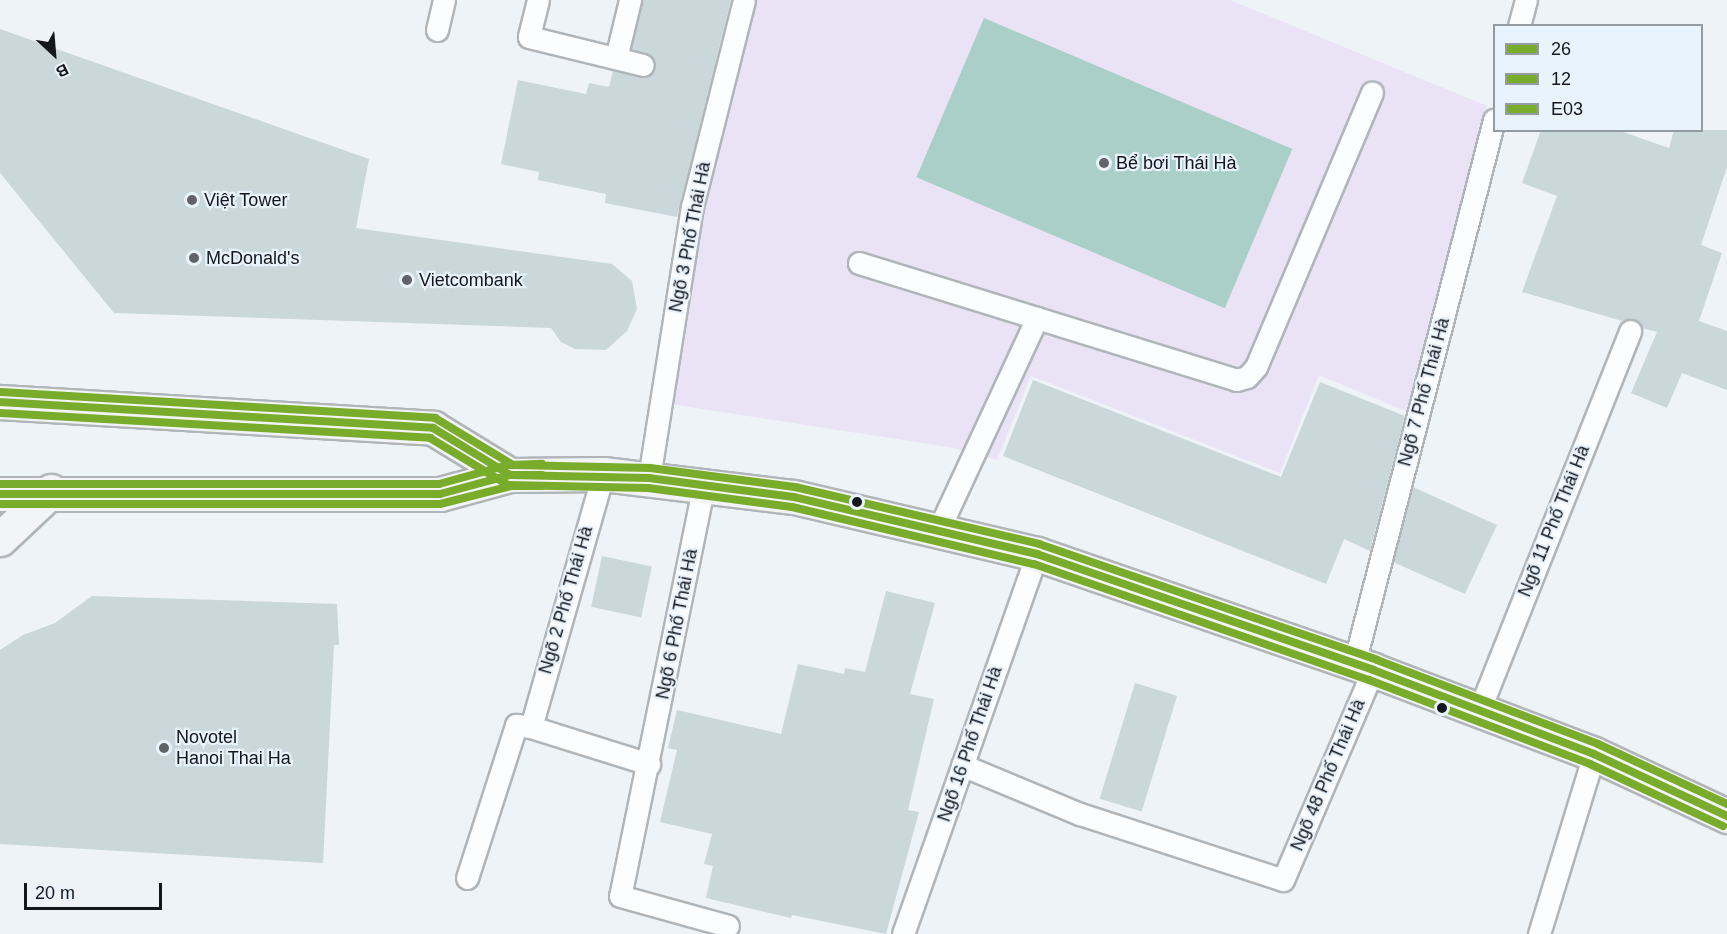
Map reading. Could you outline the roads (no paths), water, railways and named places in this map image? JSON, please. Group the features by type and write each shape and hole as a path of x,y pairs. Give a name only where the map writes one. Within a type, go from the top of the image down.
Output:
{"main road":[{"path":"0,377 12,403 433,429 510,475"},
{"path":"0,494 51,491 440,494 510,475 603,474 704,484 794,497 1037,554 1363,668 1594,754 1727,816"},
{"path":"0,540 51,491"}],"lane":[{"path":"437,30 444,0"},
{"path":"538,0 529,37 643,64"},
{"path":"615,58 630,0"},
{"name":"Ngõ 3 Phố Thái Hà","path":"649,478 692,207 744,0"},
{"path":"1520,24 1526,0"},
{"path":"859,263 1236,380 1247,377 1256,367 1372,93"},
{"name":"Ngõ 7 Phố Thái Hà","path":"1363,668 1493,124"},
{"path":"939,531 1037,318"},
{"name":"Ngõ 11 Phố Thái Hà","path":"1479,711 1630,331"},
{"name":"Ngõ 2 Phố Thái Hà","path":"531,727 603,474"},
{"name":"Ngõ 6 Phố Thái Hà","path":"649,764 704,484"},
{"name":"Ngõ 16 Phố Thái Hà","path":"903,934 1037,554"},
{"name":"Ngõ 48 Phố Thái Hà","path":"962,765 1080,814 1283,880 1363,668"},
{"path":"467,878 516,725 531,727 649,764 621,896 728,926"},
{"path":"1539,934 1594,754"}],"place":[{"name":"Bể bơi Thái Hà","path":"1104,163"},
{"name":"Việt Tower","path":"192,200"},
{"name":"McDonald's","path":"194,258"},
{"name":"Vietcombank","path":"407,280"},
{"name":"Novotel Hanoi Thai Ha","path":"164,748"}]}
